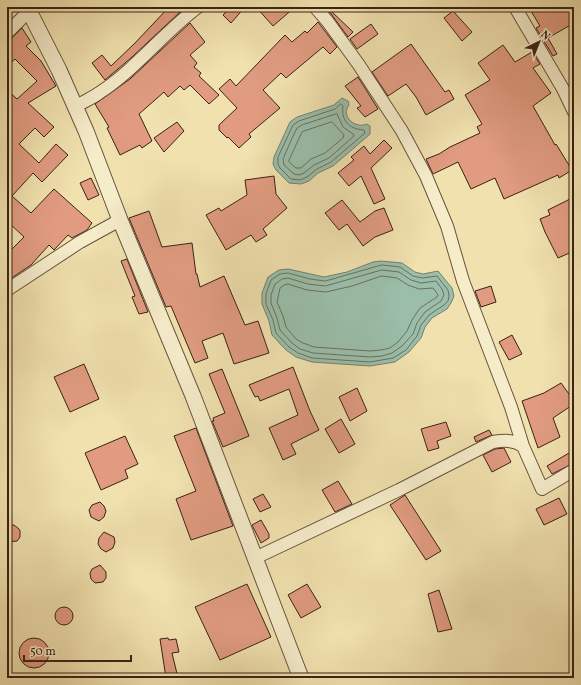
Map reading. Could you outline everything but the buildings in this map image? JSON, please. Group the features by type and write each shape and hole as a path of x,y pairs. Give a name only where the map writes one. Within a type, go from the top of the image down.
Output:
{"street":[{"path":"75,107 100,93 130,68 184,17 198,7"},
{"path":"315,7 328,22 402,131 426,176 447,226 463,281 511,407 523,446 542,489 574,470"},
{"path":"516,7 559,82 574,112"},
{"path":"7,33 28,9 59,70 86,131 120,220 193,396 301,678"},
{"path":"7,290 80,242 120,220"},
{"path":"255,558 400,490 493,442 505,440 516,442 523,446"}],"water":[{"path":"574,43 574,102 570,80 570,56"},
{"path":"342,98 348,101 349,105 346,114 350,121 358,125 367,124 370,126 370,134 333,166 318,173 309,181 301,184 289,183 276,170 273,164 274,157 290,122 297,117 334,105"},
{"path":"381,261 402,263 415,272 423,274 438,271 452,288 454,296 447,309 432,318 425,327 421,338 409,352 395,362 370,366 312,362 296,357 286,350 272,335 269,321 262,304 262,293 268,277 279,270 288,269 324,277 347,272 373,262"}]}
